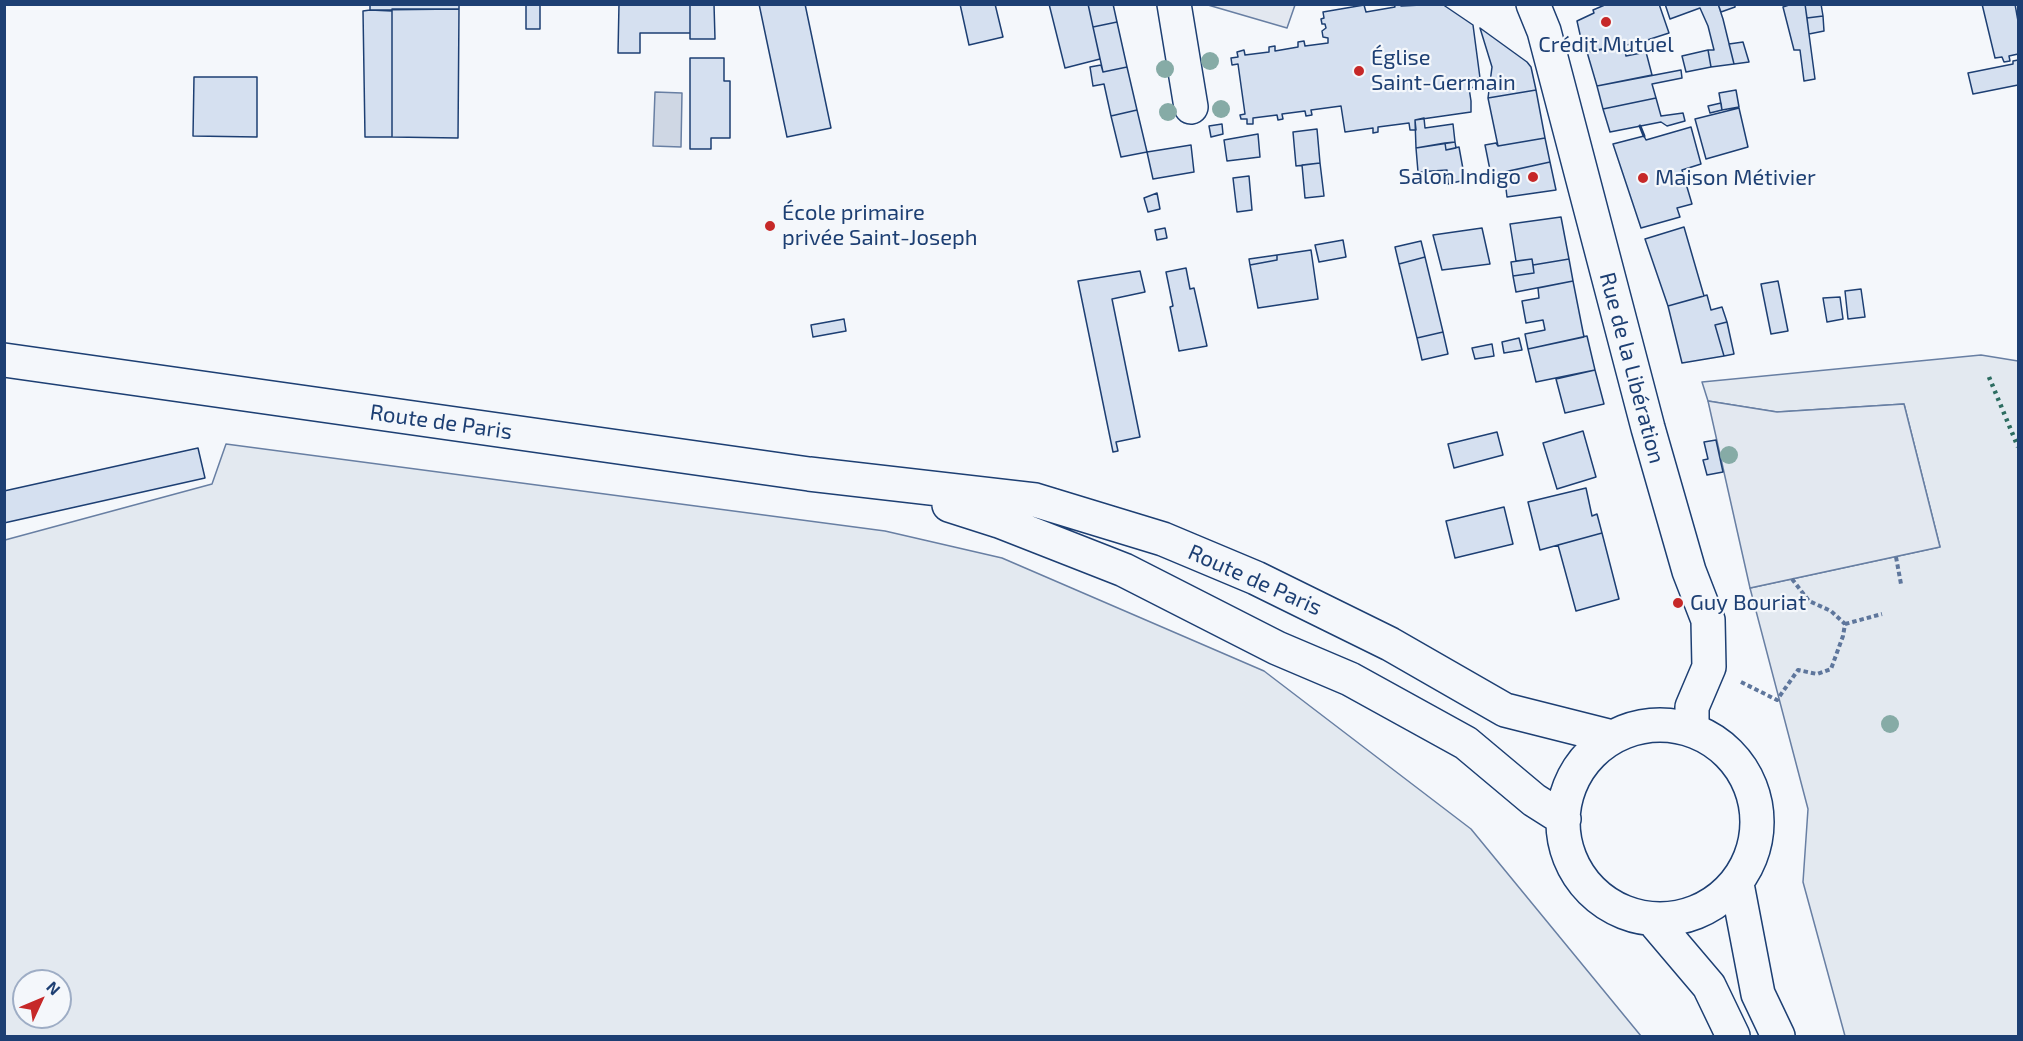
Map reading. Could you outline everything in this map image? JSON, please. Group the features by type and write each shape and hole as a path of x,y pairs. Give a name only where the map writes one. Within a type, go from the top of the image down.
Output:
{"main road":[{"path":"1174,4 1191,107"},
{"name":"Rue de la Libération","path":"1533,4 1544,31 1660,472 1689,571 1708,620 1709,667 1692,707 1692,729"},
{"name":"Route de Paris","path":"4,360 878,482 1035,500 1163,539 1266,583 1390,644 1505,710 1612,737"},
{"name":"Route de Paris","path":"878,482 999,521 1124,570 1277,648 1350,678 1466,743 1534,800 1564,819"},
{"path":"1665,724 1692,729 1719,744 1741,767 1754,795 1758,826 1752,857 1737,884 1713,905 1685,917 1653,920 1622,912 1595,894 1575,869 1564,839 1564,806 1574,776 1590,753 1612,737 1638,727 1665,724"},
{"path":"1737,884 1758,994 1778,1036"},
{"path":"1653,920 1709,986 1733,1036"}],"path":[{"path":"1896,557 1901,584"},
{"path":"1792,579 1809,601 1831,611 1845,624"},
{"path":"1845,624 1882,614"},
{"path":"1709,667 1777,700 1798,670 1817,674 1831,669 1845,624"}],"shaded area":[{"path":"1208,5 1295,5 1287,28"},
{"path":"655,92 682,93 681,147 653,146"},
{"path":"1981,355 2018,361 2018,1036 1845,1036 1803,882 1808,809 1750,588 1940,547 1904,404 1777,412 1708,401 1702,382"},
{"path":"1708,401 1777,412 1904,404 1940,547 1750,588"},
{"path":"226,444 885,531 1002,558 1264,671 1471,829 1641,1036 5,1036 5,540 212,484"}],"building":[{"path":"370,4 459,4 459,9 370,10"},
{"path":"526,4 540,4 540,29 526,29"},
{"path":"619,4 690,4 690,33 640,33 640,53 618,53"},
{"path":"690,4 714,4 715,39 690,39"},
{"path":"759,4 805,4 831,128 787,137"},
{"path":"960,4 995,4 1003,37 969,45"},
{"path":"1049,4 1088,4 1100,59 1065,68"},
{"path":"1088,4 1113,4 1117,22 1093,27"},
{"name":"Église Saint-Germain","path":"1394,4 1401,4 1401,6 1442,4 1473,25 1480,78 1475,79 1476,87 1469,88 1471,112 1415,120 1416,130 1410,130 1409,123 1378,127 1378,132 1373,133 1373,128 1345,132 1341,106 1311,110 1312,115 1306,116 1305,111 1282,114 1283,119 1278,120 1277,115 1253,118 1253,124 1247,124 1247,119 1241,119 1240,115 1245,114 1238,64 1232,65 1231,58 1238,57 1237,52 1244,50 1245,55 1269,52 1269,47 1275,46 1275,51 1298,47 1298,42 1304,41 1305,46 1328,43 1328,38 1323,37 1322,31 1326,28 1321,19 1324,18 1323,12 1364,5 1366,12 1395,7"},
{"path":"1607,4 1659,4 1669,33 1638,43 1584,52 1577,21"},
{"path":"1665,4 1718,4 1734,64 1711,67 1708,50 1714,50 1708,26 1700,8 1670,19"},
{"path":"1718,4 1735,4 1735,7 1721,12"},
{"path":"1805,4 1815,79 1804,81 1800,50 1794,50 1783,7"},
{"path":"1805,4 1821,4 1823,16 1807,18"},
{"path":"1982,4 2015,4 2018,21 2018,54 2009,56 2010,61 2004,62 2002,57 1995,58"},
{"path":"392,9 459,9 458,138 392,137"},
{"path":"363,11 392,11 392,137 365,137"},
{"path":"1823,16 1824,31 1809,34 1807,18"},
{"path":"1117,22 1127,67 1103,72 1093,27"},
{"path":"1480,28 1527,62 1531,67 1536,90 1488,98 1492,67"},
{"path":"1743,42 1749,62 1734,64 1729,44"},
{"path":"1624,46 1626,56 1646,52 1652,75 1597,86 1587,52"},
{"path":"1708,50 1711,67 1686,72 1682,56"},
{"path":"690,58 724,58 724,81 730,81 730,138 711,138 711,149 690,149"},
{"path":"2018,60 2018,85 1973,94 1968,73 2013,64 2013,61"},
{"path":"1101,65 1103,72 1127,67 1137,110 1111,116 1104,84 1093,86 1090,67"},
{"path":"1681,70 1682,78 1652,84 1656,98 1603,109 1597,86"},
{"path":"194,77 257,77 257,137 193,136"},
{"path":"1536,90 1545,138 1498,146 1488,98"},
{"path":"1736,90 1739,107 1722,110 1719,93"},
{"path":"1656,98 1661,116 1683,113 1685,121 1667,126 1661,122 1610,132 1603,109"},
{"path":"1721,103 1722,110 1710,113 1708,106"},
{"path":"1739,108 1748,147 1706,159 1695,119"},
{"path":"1137,110 1147,152 1121,157 1111,116"},
{"path":"1424,118 1425,128 1453,124 1455,142 1416,148 1415,120"},
{"path":"1222,124 1223,134 1211,137 1209,126"},
{"path":"1691,127 1701,164 1682,170 1692,204 1677,208 1680,217 1641,228 1613,144 1644,136 1646,140"},
{"path":"1317,129 1320,163 1296,166 1293,132"},
{"path":"1258,134 1260,157 1227,161 1224,140"},
{"path":"1545,138 1550,162 1491,175 1485,145 1496,143 1498,146"},
{"path":"1455,142 1456,148 1446,150 1445,143"},
{"path":"1445,143 1446,150 1459,147 1465,180 1448,184 1447,170 1418,172 1416,148"},
{"path":"1191,145 1194,172 1153,179 1147,152"},
{"path":"1550,162 1556,190 1507,197 1504,172"},
{"path":"1320,163 1324,196 1305,198 1302,165"},
{"path":"1249,176 1252,210 1237,212 1233,178"},
{"path":"1157,193 1160,209 1148,212 1144,198"},
{"path":"1561,217 1569,259 1533,265 1532,259 1516,261 1510,224"},
{"path":"1684,227 1704,296 1668,306 1645,239"},
{"path":"1165,228 1167,238 1157,240 1155,230"},
{"path":"1482,228 1490,264 1442,270 1433,235"},
{"path":"1343,240 1346,257 1319,262 1315,245"},
{"path":"1421,241 1425,257 1399,264 1395,247"},
{"path":"1311,250 1318,299 1258,308 1250,265 1277,260 1277,255"},
{"path":"1277,255 1277,260 1250,265 1249,259"},
{"path":"1425,257 1443,332 1417,338 1399,264"},
{"path":"1532,259 1534,273 1513,276 1511,262"},
{"path":"1569,259 1573,281 1516,292 1513,276 1534,273 1533,265"},
{"path":"1186,268 1190,289 1194,288 1207,346 1179,351 1166,272"},
{"path":"1140,271 1145,292 1112,299 1140,437 1116,442 1118,451 1113,452 1078,281"},
{"path":"1573,281 1584,337 1528,349 1525,334 1545,330 1543,320 1526,323 1522,301 1539,298 1538,288"},
{"path":"1778,281 1788,331 1771,334 1761,284"},
{"path":"1861,289 1865,317 1848,319 1845,291"},
{"path":"1707,295 1711,310 1722,307 1727,322 1715,325 1724,356 1682,363 1668,306"},
{"path":"1840,297 1843,319 1827,322 1823,298"},
{"path":"844,319 846,331 813,337 811,325"},
{"path":"1727,322 1734,354 1724,356 1715,325"},
{"path":"1443,332 1448,354 1422,360 1417,338"},
{"path":"1587,336 1595,370 1536,382 1528,349"},
{"path":"1519,338 1522,350 1504,353 1502,342"},
{"path":"1492,344 1494,356 1475,359 1472,348"},
{"path":"1595,370 1604,404 1565,413 1556,379"},
{"path":"1583,431 1596,477 1557,489 1543,443"},
{"path":"1497,432 1503,455 1454,468 1448,444"},
{"path":"1716,440 1723,472 1707,475 1703,460 1708,459 1704,442"},
{"path":"198,448 205,478 4,523 4,491"},
{"path":"1586,488 1592,516 1597,514 1602,533 1540,550 1528,502"},
{"path":"1504,507 1513,544 1455,558 1446,521"},
{"path":"1602,533 1619,599 1576,611 1558,545"}],"hedge":[{"path":"1989,377 2018,447"}],"wall":[{"path":"1640,126 1644,136"}],"place":[{"name":"Crédit Mutuel","path":"1606,22"},
{"name":"Église Saint-Germain","path":"1359,71"},
{"name":"Salon Indigo","path":"1533,177"},
{"name":"Maison Métivier","path":"1643,178"},
{"name":"École primaire privée Saint-Joseph","path":"770,226"},
{"name":"Guy Bouriat","path":"1678,603"}]}
